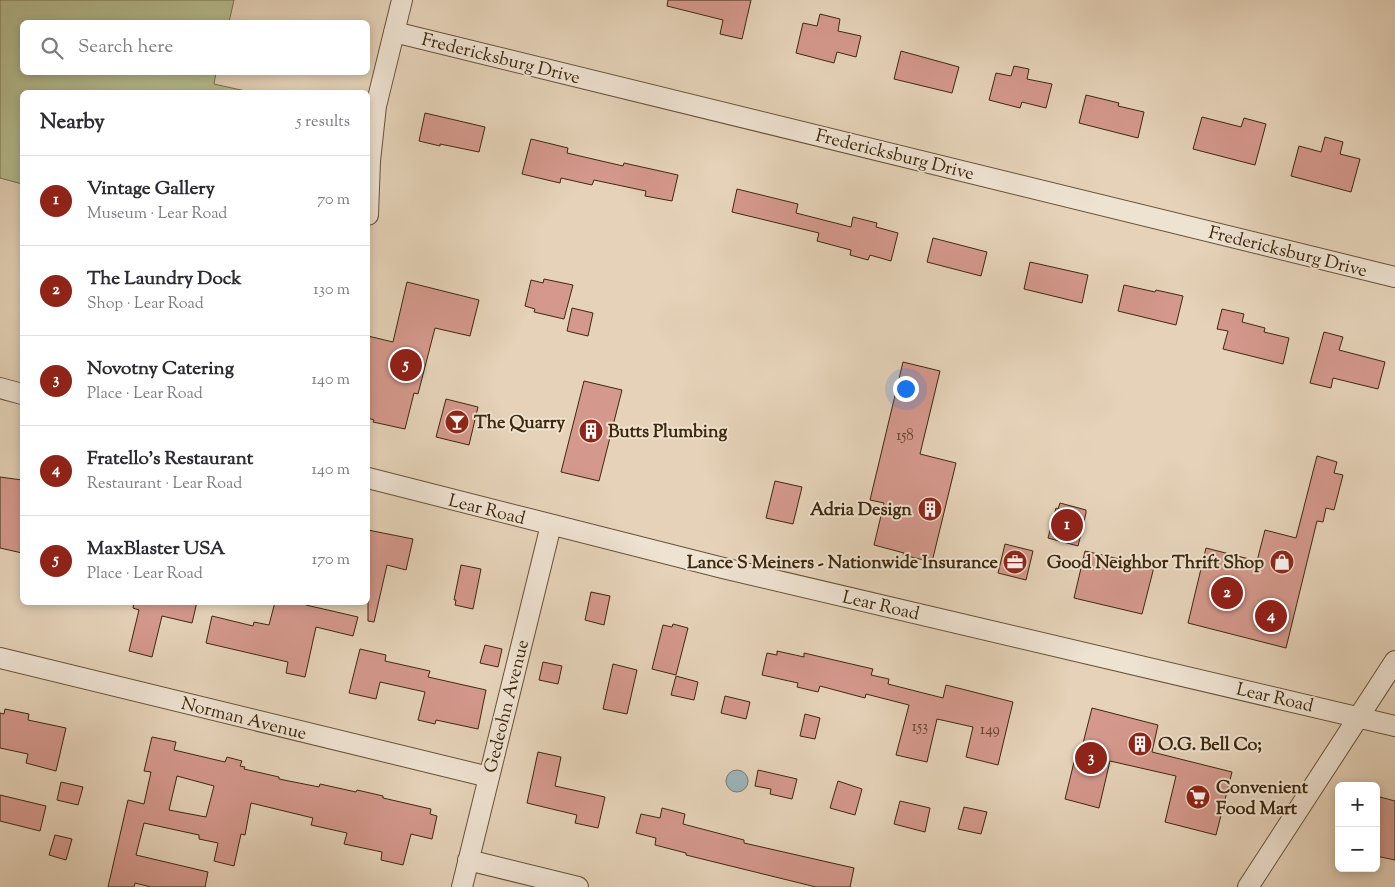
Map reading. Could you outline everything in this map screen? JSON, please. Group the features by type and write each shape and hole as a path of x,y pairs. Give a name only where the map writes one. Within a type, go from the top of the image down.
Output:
{"street":[{"path":"370,161 375,116 402,0"},
{"name":"Fredericksburg Drive","path":"394,32 1395,277"},
{"path":"0,388 20,393"},
{"name":"Lear Road","path":"370,479 723,568 1395,726"},
{"name":"Gedeohn Avenue","path":"462,887 550,525"},
{"name":"Norman Avenue","path":"0,658 489,777"},
{"path":"1248,887 1395,661"},
{"path":"468,860 578,887"}],"green space":[{"path":"0,0 234,0 229,20 20,20 20,75 216,75 214,84 241,90 20,90 20,183 0,178"}],"water":[{"path":"737,770 745,773 748,781 745,789 737,792 729,789 726,781 729,773"}],"building":[{"path":"668,0 751,0 742,39 720,34 723,20 667,6"},
{"path":"820,14 840,19 838,31 861,36 856,57 837,52 834,63 796,53 803,23 817,26"},
{"path":"901,51 959,67 952,93 894,79"},
{"path":"1014,66 1029,69 1027,79 1052,84 1046,108 1022,102 1020,108 989,100 996,73 1011,76"},
{"path":"1086,95 1119,103 1118,106 1144,112 1138,138 1079,123"},
{"path":"425,113 485,127 479,152 419,141"},
{"path":"1202,117 1241,127 1244,118 1266,124 1255,165 1193,149"},
{"path":"1325,137 1343,142 1340,154 1360,159 1351,192 1291,176 1299,146 1321,152"},
{"path":"531,139 568,148 567,153 623,166 624,163 678,175 672,201 645,196 646,191 594,180 592,185 561,178 560,183 522,174"},
{"path":"737,189 798,204 796,213 851,227 853,217 877,223 876,227 898,233 891,261 870,255 868,260 850,255 851,250 817,241 819,233 732,212"},
{"path":"933,238 987,252 981,276 927,262"},
{"path":"1030,262 1088,275 1082,303 1024,289"},
{"path":"544,279 573,285 564,319 534,312 535,309 525,306 531,280 543,283"},
{"path":"407,282 479,300 470,336 435,328 418,394 414,393 405,429 373,422 374,420 370,419 370,336 393,342"},
{"path":"1124,285 1183,296 1176,325 1118,311"},
{"path":"572,308 593,313 588,336 567,331"},
{"path":"1222,309 1244,314 1242,322 1265,328 1264,332 1289,338 1283,364 1223,349 1228,331 1217,329"},
{"path":"1324,332 1343,337 1339,350 1385,362 1378,389 1333,378 1331,388 1310,383"},
{"path":"903,362 940,371 920,454 956,463 932,562 874,545 884,503 870,500"},
{"name":"Butts Plumbing","path":"584,381 622,390 599,481 561,472"},
{"name":"The Quarry","path":"446,399 478,407 469,445 436,437"},
{"path":"1317,456 1337,462 1334,473 1343,475 1334,510 1326,508 1323,522 1317,521 1286,648 1188,623 1206,548 1257,561 1265,530 1296,538"},
{"path":"0,477 20,480 20,553 0,548"},
{"path":"775,481 802,487 793,524 766,518"},
{"path":"1060,503 1086,510 1078,546 1048,538 1056,508 1058,509"},
{"path":"370,530 413,539 406,570 387,565 374,622 368,621 368,605 370,605"},
{"name":"Lance S Meiners - Nationwide Insurance","path":"1005,544 1033,551 1026,580 998,573"},
{"path":"1085,551 1154,567 1142,614 1074,598"},
{"path":"461,565 481,569 473,609 455,605 456,600 454,600"},
{"path":"591,592 610,596 604,625 585,620"},
{"path":"134,605 196,605 192,623 162,616 152,657 129,651 139,610 133,608"},
{"path":"274,605 306,605 358,617 353,636 316,627 305,677 286,673 288,662 206,643 212,616 253,626 254,622 269,625"},
{"path":"673,624 688,628 676,675 652,669 663,625 672,627"},
{"path":"485,645 502,649 498,667 480,663"},
{"path":"360,649 386,655 385,661 430,671 428,677 486,690 478,729 436,720 435,724 418,720 425,692 380,682 376,699 349,693"},
{"path":"777,651 804,657 804,653 873,669 871,675 889,679 888,684 943,698 946,685 1013,702 998,765 966,757 973,727 937,719 927,762 896,755 909,705 866,694 865,698 820,686 818,692 797,687 798,683 762,675 767,653 777,655"},
{"path":"543,662 562,666 558,684 539,680"},
{"path":"613,664 637,670 627,714 603,709"},
{"path":"676,676 698,682 694,700 671,695"},
{"path":"725,696 750,702 746,719 721,713"},
{"path":"1092,708 1158,725 1152,752 1232,772 1216,835 1165,822 1176,776 1110,761 1099,808 1065,799 1076,754 1080,755"},
{"path":"5,709 29,714 28,720 66,728 56,771 26,763 28,754 0,748 0,713 4,714"},
{"path":"805,714 820,718 815,739 800,736"},
{"path":"152,737 176,742 174,750 225,762 227,757 242,761 240,766 245,767 244,769 279,777 279,779 319,787 320,784 356,792 357,790 383,796 383,798 431,809 430,814 437,816 432,839 411,834 403,865 381,860 382,852 344,844 347,833 311,825 313,818 251,803 245,835 241,834 234,866 214,861 218,843 199,839 199,835 144,823 136,855 208,872 205,887 151,887 135,883 134,887 108,887 128,800 144,804 151,772 144,771","holes":["177,776 214,786 206,817 169,810"]},
{"path":"538,752 561,757 555,786 605,797 598,828 575,823 577,815 527,803"},
{"path":"758,770 797,779 792,799 770,794 771,789 755,786"},
{"path":"838,781 862,789 855,815 830,808"},
{"path":"61,782 83,787 78,805 57,800"},
{"path":"0,795 46,806 40,831 0,821"},
{"path":"1380,797 1395,801 1395,860 1380,857"},
{"path":"900,801 930,808 925,832 894,824"},
{"path":"964,807 987,812 981,834 958,829"},
{"path":"662,808 685,814 683,824 744,840 744,843 854,868 850,887 816,887 686,855 686,853 655,845 656,838 636,833 641,814 660,818"},
{"path":"55,835 72,839 66,860 49,855"}],"place":[{"name":"MaxBlaster USA","path":"406,365"},
{"name":"The Quarry","path":"457,422"},
{"name":"Butts Plumbing","path":"591,431"},
{"name":"Adria Design","path":"930,509"},
{"name":"Vintage Gallery","path":"1067,525"},
{"name":"Lance S Meiners - Nationwide Insurance","path":"1015,562"},
{"name":"Good Neighbor Thrift Shop","path":"1282,562"},
{"name":"The Laundry Dock","path":"1227,593"},
{"name":"Fratello's Restaurant","path":"1271,616"},
{"name":"O.G. Bell Co;","path":"1140,744"},
{"name":"Novotny Catering","path":"1091,758"},
{"name":"Convenient Food Mart","path":"1198,797"}]}
